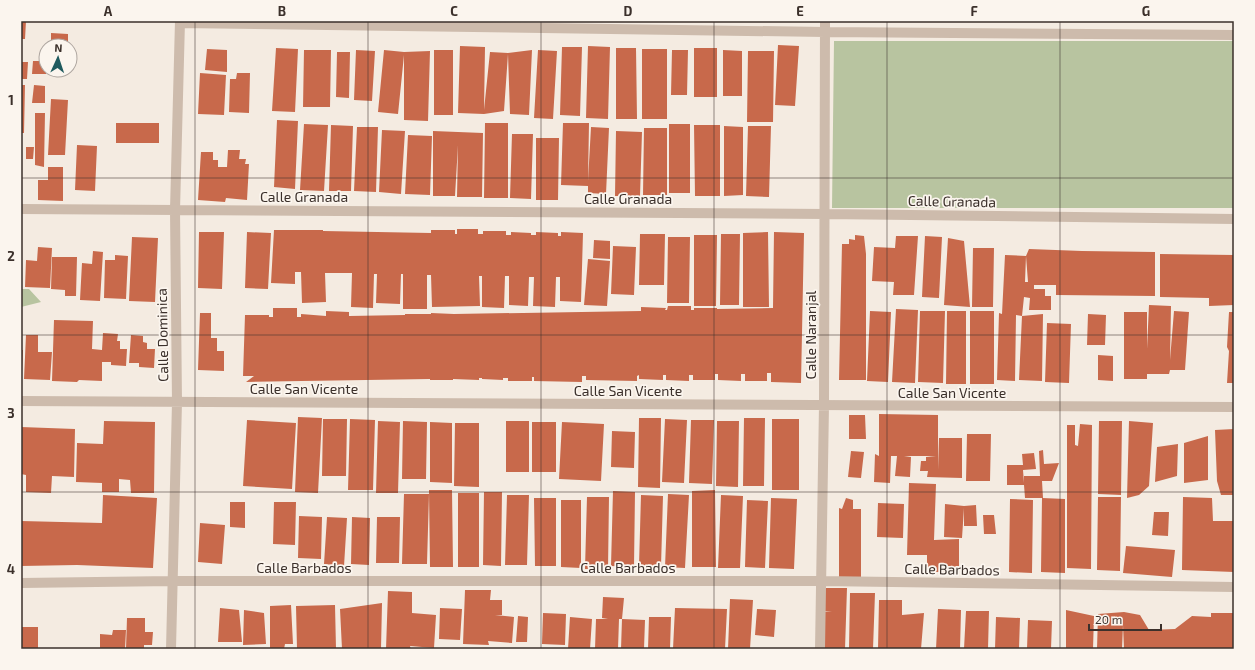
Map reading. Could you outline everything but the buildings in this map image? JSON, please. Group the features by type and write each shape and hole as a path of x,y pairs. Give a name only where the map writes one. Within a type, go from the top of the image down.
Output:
{"street":[{"name":"Calle Naranjal","path":"820,649 824,405 826,21"},
{"path":"180,22 825,32 1234,35"},
{"name":"Calle Dominica","path":"171,649 177,402 175,210 180,22"},
{"name":"Calle Granada","path":"21,210 825,214 1234,219"},
{"name":"Calle San Vicente","path":"21,401 1234,407"},
{"name":"Calle Barbados","path":"21,583 172,581 821,581 1234,587"}],"green space":[{"path":"834,41 1234,41 1234,208 832,208"},
{"path":"21,289 29,289 41,302 21,307"}]}
